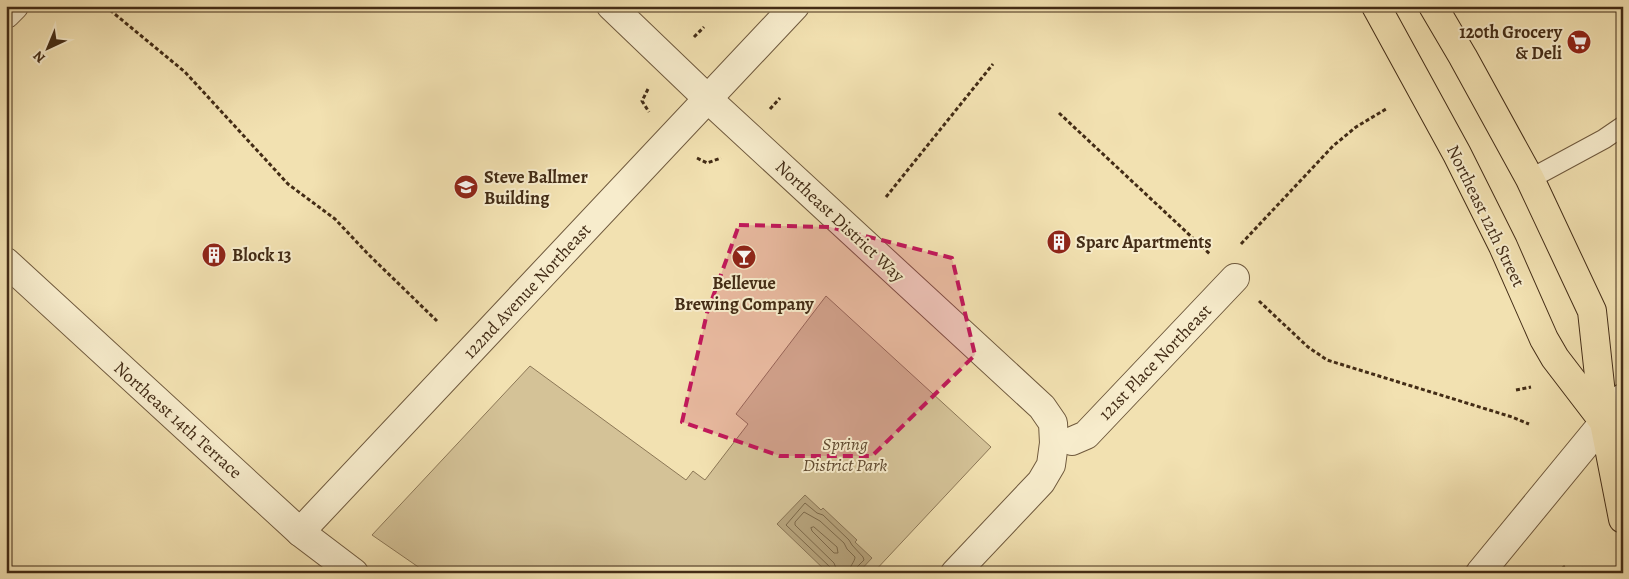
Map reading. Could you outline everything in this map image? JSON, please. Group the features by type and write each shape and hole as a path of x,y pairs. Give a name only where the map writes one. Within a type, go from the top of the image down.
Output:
{"main road":[{"name":"Northeast 12th Street","path":"1376,6 1461,162 1503,246 1544,339 1555,358 1604,422"},
{"name":"Northeast 12th Street","path":"1433,6 1530,179 1592,311 1604,422 1623,519"}],"street":[{"path":"6,14 14,6"},
{"name":"Northeast District Way","path":"611,6 708,99 1042,408 1053,423 1063,442 1041,482 955,573"},
{"name":"122nd Avenue Northeast","path":"300,532 795,6"},
{"name":"Northeast 14th Terrace","path":"6,262 300,532 354,573"},
{"name":"121st Place Northeast","path":"1063,442 1086,435 1228,271"},
{"path":"1480,573 1623,398"}],"lane":[{"path":"1530,179 1623,126"}],"path":[{"path":"105,6 185,72 288,184 335,219 437,321"},
{"path":"691,40 704,27"},
{"path":"886,197 993,64"},
{"path":"651,82 642,101 652,116"},
{"path":"766,113 780,98"},
{"path":"1228,271 1333,146 1356,127 1386,110"},
{"path":"1059,113 1308,346 1327,360 1512,417 1529,424"},
{"path":"707,163 726,156"},
{"path":"1516,390 1531,387"},
{"path":"1563,566 1568,573"},
{"path":"1576,573 1583,568"}],"highlighted area":[{"path":"739,225 830,227 952,258 975,355 872,456 780,456 682,422 707,313"}],"green space":[{"name":"Spring District Park","path":"826,296 991,447 873,573 427,573 372,535 530,366 686,480 693,471 705,480 748,424 736,414"}],"water":[{"path":"805,495 821,510 823,508 857,540 855,542 872,558 858,573 828,573 777,524"}],"place":[{"name":"120th Grocery & Deli","path":"1579,42"},
{"name":"Steve Ballmer Building","path":"466,187"},
{"name":"Sparc Apartments","path":"1059,242"},
{"name":"Block 13","path":"214,255"},
{"name":"Bellevue Brewing Company","path":"744,257"}]}
